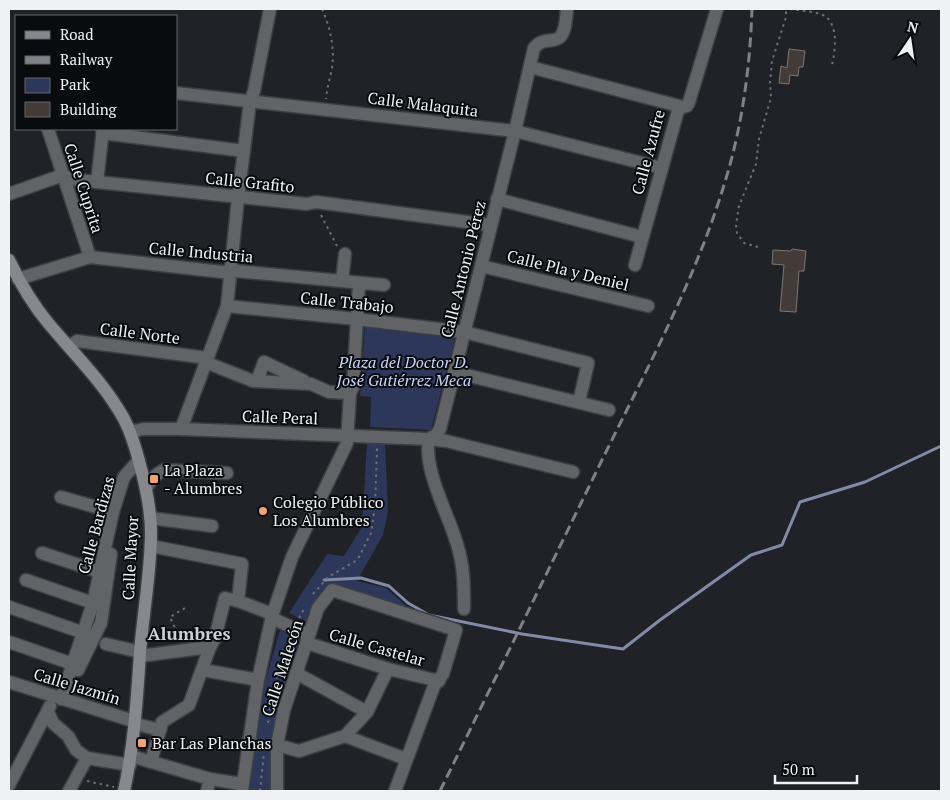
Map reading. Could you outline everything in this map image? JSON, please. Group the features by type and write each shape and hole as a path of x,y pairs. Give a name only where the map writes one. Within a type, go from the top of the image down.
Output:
{"street":[{"path":"181,429 227,306 250,102 254,91 270,9"},
{"name":"Calle Antonio Pérez","path":"429,439 440,430 534,48 538,42 555,40 560,37 567,9"},
{"path":"678,107 687,106 689,102 717,9"},
{"name":"Calle Azufre","path":"530,67 678,107 635,265"},
{"name":"Calle Malaquita","path":"178,93 515,131 662,168"},
{"name":"Calle Cuprita","path":"48,130 90,257"},
{"path":"97,182 102,131 244,151"},
{"path":"9,194 63,175"},
{"name":"Calle Grafito","path":"63,175 70,179 238,198 307,204 316,202 490,225"},
{"path":"497,199 642,237"},
{"path":"342,252 342,281"},
{"name":"Calle Industria","path":"18,280 90,257 230,272 384,285"},
{"name":"Calle Mayor","path":"9,260 18,280 49,323 91,371 114,402 130,432 146,489 151,546 135,722 130,761 121,790"},
{"name":"Calle Pla y Deniel","path":"481,266 648,306"},
{"name":"Calle Malecón","path":"242,788 258,680 272,616 292,557 347,443 350,393 353,387 359,283"},
{"name":"Calle Trabajo","path":"227,306 464,332 588,363 579,402"},
{"name":"Calle Norte","path":"70,346 77,341 200,357 257,382 311,384"},
{"path":"257,382 264,362 328,392 350,393"},
{"path":"454,372 609,410"},
{"name":"Calle Peral","path":"130,432 142,429 181,429 429,439 446,441 573,472"},
{"path":"429,439 427,449 428,464 457,543 464,571 464,609"},
{"name":"Calle Bardizas","path":"60,698 93,603 113,512 124,476 139,460"},
{"name":"Calle Bardizas","path":"9,786 48,712 60,698 101,623 114,533 139,460"},
{"path":"146,489 151,479 157,473 164,470 227,473"},
{"path":"61,498 113,512"},
{"path":"150,518 212,526"},
{"path":"151,546 242,564 238,601 225,598 215,638 189,705 162,722 151,762"},
{"path":"42,553 100,572"},
{"path":"26,580 93,603"},
{"name":"Calle Malecón","path":"277,791 277,745 284,710 318,608 332,590 456,630 443,674 439,681"},
{"name":"Calle Castelar","path":"238,601 267,612 276,620 308,639 388,669 439,681"},
{"path":"9,607 84,633"},
{"path":"9,642 73,664"},
{"path":"106,644 140,654 210,647"},
{"path":"277,745 299,751 345,736 367,712 388,669"},
{"path":"203,670 258,680"},
{"path":"296,673 367,712"},
{"path":"395,791 434,686 439,681"},
{"name":"Calle Jazmín","path":"9,682 160,730"},
{"path":"48,712 53,723 68,736 76,750 88,758 151,762 209,785 242,788"},
{"path":"345,736 406,759"},
{"path":"69,791 88,758"}],"path":[{"path":"322,9 328,21 332,44 332,66 326,100"},
{"path":"758,247 744,243 737,233 736,226 739,206 756,164 759,139 770,104 770,71 786,17 786,9"},
{"path":"790,9 824,16 830,22 834,38 832,65"},
{"path":"321,215 342,252"},
{"path":"183,645 170,617 185,608"},
{"path":"84,781 121,790"}],"green space":[{"name":"Plaza del Doctor D. José Gutiérrez Meca","path":"365,325 455,338 431,430 370,427 371,397 360,396"},
{"path":"367,443 385,443 388,512 383,535 357,581 386,588 412,611 328,585 308,623 289,613 327,554 344,556 362,527"},
{"path":"280,630 304,640 286,681 274,735 270,791 248,791 265,682"}],"building":[{"path":"789,49 805,51 803,67 799,67 798,76 790,75 789,84 779,83 781,66 787,68"},
{"path":"792,249 806,251 804,271 799,271 796,312 780,311 784,265 772,264 773,250 791,251"}],"waterway":[{"path":"324,580 361,578 389,586 408,603 429,615 522,634 623,649 751,555 782,545 800,502 865,482 941,446"}],"railway":[{"path":"440,791 652,360 699,256 724,185 736,142 747,76 752,9"}],"place":[{"name":"La Plaza - Alumbres","path":"154,479"},
{"name":"Colegio Público Los Alumbres","path":"263,511"},
{"name":"Bar Las Planchas","path":"142,743"}],"district":[{"name":"Alumbres","path":"189,634"}]}
